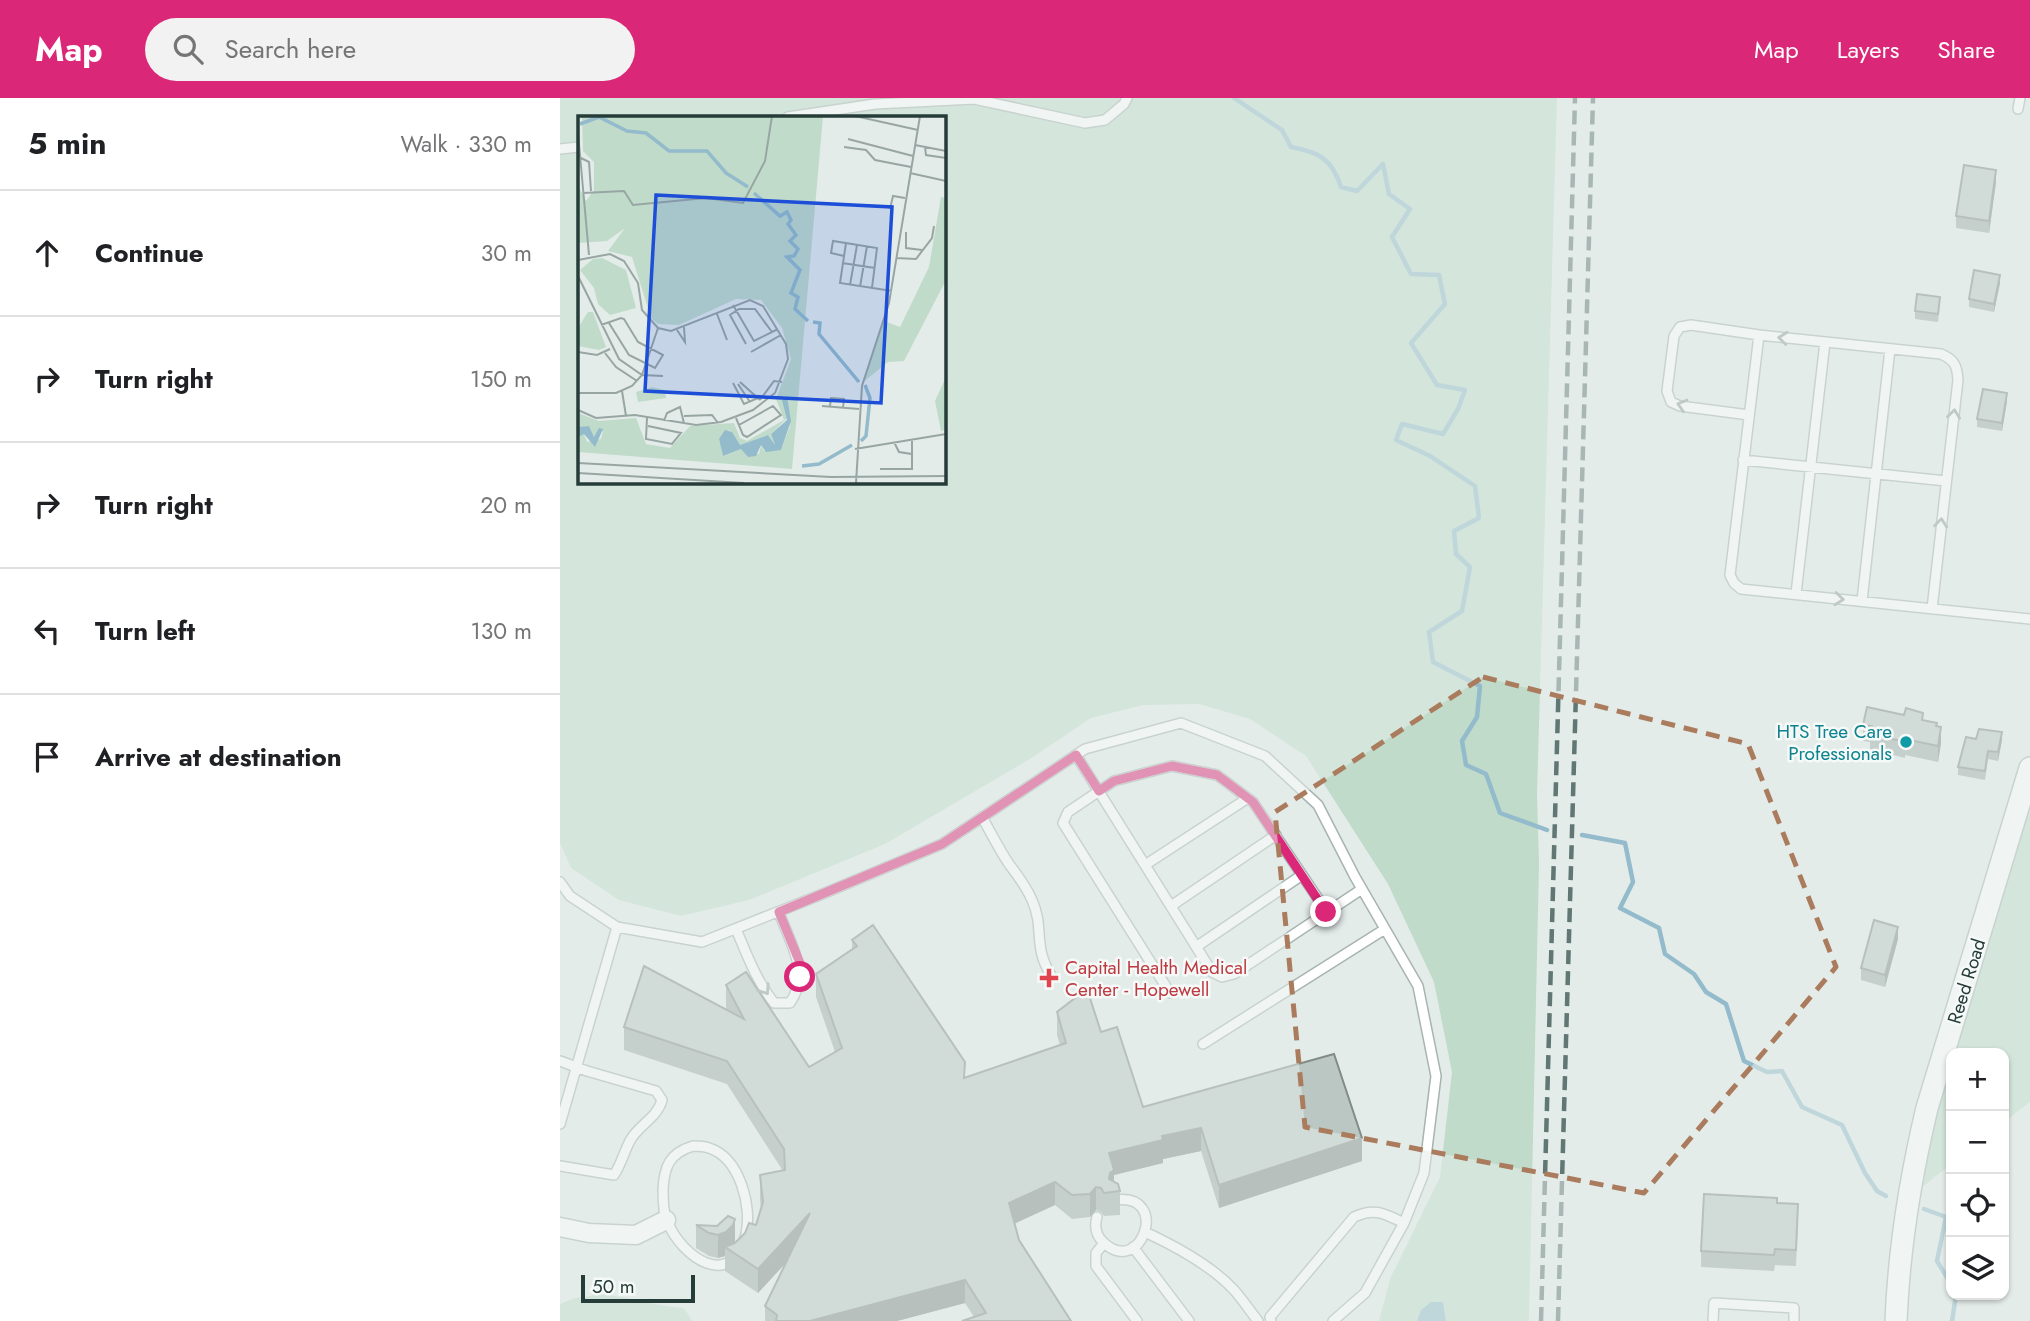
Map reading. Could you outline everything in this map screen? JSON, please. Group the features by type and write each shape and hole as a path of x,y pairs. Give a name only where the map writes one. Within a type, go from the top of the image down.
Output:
{"street":[{"name":"Reed Road","path":"1896,1321 1899,1261 1913,1163 1927,1108 2030,768"},
{"path":"560,1227 589,1233 636,1235 666,1220"}],"lane":[{"path":"795,116 875,104 974,99 1084,122 1105,120 1124,104 1127,98"},
{"path":"2018,109 2020,98"},
{"path":"560,149 578,147"},
{"path":"1749,415 1680,406 1671,402 1667,391 1670,364 1674,336 1680,327 1691,325 1941,354 1951,358 1957,367 1958,380 1932,609"},
{"path":"1759,335 1730,575 1734,583 1741,589 2030,619"},
{"path":"1796,594 1825,342"},
{"path":"1862,601 1890,349"},
{"path":"1743,460 1946,481"},
{"path":"560,882 570,896 617,927 702,942 942,844 1085,749 1181,723 1265,756 1318,805 1362,889 1418,986 1436,1076 1424,1173 1404,1223 1365,1293 1333,1321"},
{"path":"1076,755 1212,972 1222,977 1234,974 1362,889"},
{"path":"1170,993 1063,823 1068,812 1114,781 1172,766 1217,775 1253,802 1326,912"},
{"path":"1145,865 1248,797"},
{"path":"982,817 1033,902 1038,915 1039,950 1043,964 1052,977"},
{"path":"1171,906 1276,835"},
{"path":"1196,947 1302,875"},
{"path":"736,929 763,989 774,1003 790,1003 799,990 800,963 779,912"},
{"path":"560,1124 617,927"},
{"path":"1203,1044 1385,929"},
{"path":"560,1061 656,1091 662,1100 659,1110 631,1139 622,1163 614,1175 560,1166"},
{"path":"693,1146 709,1147 730,1165 740,1180 746,1198 747,1229 741,1251 732,1262 712,1266 696,1258 677,1240 666,1220 664,1179 670,1161 678,1150 693,1146"},
{"path":"1097,1217 1098,1237 1110,1248 1118,1251 1139,1244 1147,1224 1141,1208 1127,1200 1116,1200"},
{"path":"1271,1321 1270,1317 1354,1217 1365,1212 1380,1212 1404,1223"},
{"path":"1145,1232 1171,1244 1233,1289 1258,1321"},
{"path":"1104,1243 1096,1254 1096,1266 1137,1321"},
{"path":"1133,1247 1189,1321"},
{"path":"1713,1321 1714,1303 1794,1308 1794,1321"}],"highlighted area":[{"path":"1483,677 1748,744 1836,967 1644,1193 1305,1127 1275,812"}],"green space":[{"path":"560,98 1557,98 1537,794 1539,864 1529,1321 1446,1321 1443,1303 1433,1303 1426,1306 1417,1321 1379,1321 1390,1279 1440,1177 1452,1072 1434,982 1388,884 1306,756 1250,719 1199,704 1143,705 1091,718 1030,759 885,844 749,900 681,916 619,900 571,868 560,843"},
{"path":"2021,810 2030,813 2030,1102 2009,1118 2009,1048 1950,1048"},
{"path":"1946,1063 1946,1168 1905,1201"},
{"path":"602,1294 684,1308 692,1321 560,1321 560,1304 575,1298"}],"water":[{"path":"1431,1302 1443,1302 1446,1321 1417,1321 1421,1310"}],"building":[{"path":"1964,165 1996,170 1989,221 1956,216"},
{"path":"1974,270 2000,275 1994,304 1969,299"},
{"path":"1917,294 1940,297 1938,314 1915,311"},
{"path":"1983,389 2007,393 2002,423 1977,419"},
{"path":"1867,707 1904,715 1906,708 1923,713 1922,720 1937,723 1936,726 1941,727 1938,746 1870,734 1872,726 1863,725"},
{"path":"1979,729 2002,732 1998,752 1988,751 1985,771 1958,767 1966,737 1976,739"},
{"path":"1874,920 1898,927 1885,975 1861,968"},
{"name":"Capital Health Medical Center - Hopewell","path":"873,925 965,1062 964,1078 1066,1043 1057,1012 1087,989 1101,1032 1117,1027 1143,1107 1334,1054 1362,1138 1219,1185 1201,1128 1162,1136 1163,1140 1109,1153 1114,1170 1109,1179 1118,1184 1120,1191 1104,1193 1101,1188 1096,1187 1090,1194 1072,1195 1055,1182 1009,1203 1019,1240 1071,1321 962,1321 986,1313 965,1280 810,1321 776,1321 777,1315 765,1306 810,1213 758,1269 725,1247 735,1243 745,1233 749,1223 756,1225 763,1202 760,1175 785,1170 784,1149 727,1061 624,1027 644,966 744,1019 726,985 746,972 809,1067 842,1048 816,974 857,946 852,940"},
{"path":"1704,1194 1777,1198 1777,1203 1798,1204 1796,1250 1775,1249 1774,1255 1701,1251"},
{"path":"728,1216 735,1219 733,1225 718,1235 696,1225 717,1226"}],"waterway":[{"path":"1234,98 1282,130 1291,147 1323,158 1329,163 1341,187 1357,191 1383,164 1389,194 1410,209 1392,237 1411,274 1439,275 1445,304 1411,343 1437,385 1465,390 1458,409 1443,434 1402,424 1396,440 1430,456 1475,486 1479,518 1454,531 1456,554 1470,567 1462,611 1429,632 1433,662 1480,686 1477,717 1462,741 1466,765 1486,774 1500,813 1547,830"},
{"path":"1582,835 1625,843 1633,882 1620,908 1659,928 1665,954 1694,974 1706,992 1726,1004 1744,1061 1767,1072 1782,1071 1802,1107 1842,1125 1865,1173 1877,1191 1886,1196"},
{"path":"1924,1209 1946,1217 1937,1261 1946,1276"},
{"path":"1952,1321 1955,1300"}],"railway":[{"path":"1541,1321 1575,98"},
{"path":"1558,1321 1593,98"}],"place":[{"name":"HTS Tree Care Professionals","path":"1906,742"},
{"name":"Capital Health Medical Center - Hopewell","path":"1049,978"}],"route":[{"path":"800,977 800,963 779,912 942,844 1076,755 1099,791 1114,781 1172,766 1217,775 1253,802 1326,912"}]}
